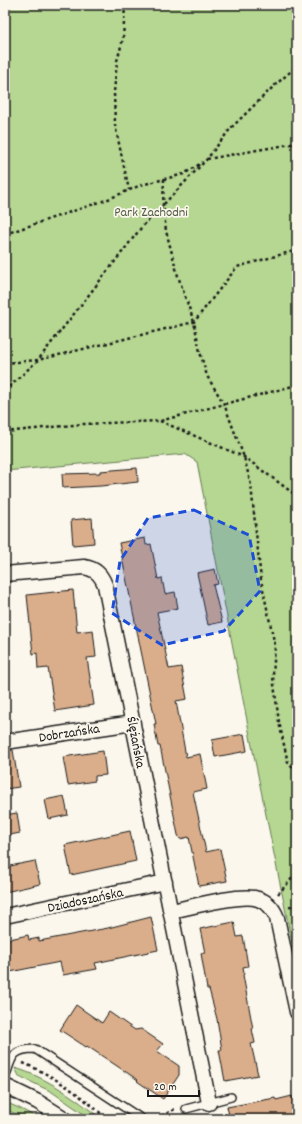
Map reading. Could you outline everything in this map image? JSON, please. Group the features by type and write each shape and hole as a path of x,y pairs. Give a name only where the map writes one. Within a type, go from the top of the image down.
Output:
{"street":[{"name":"Ślężańska","path":"5,574 84,567 99,573 105,585 172,911 209,1103"},
{"name":"Dobrzańska","path":"5,742 133,723"},
{"name":"Dziadoszańska","path":"5,916 165,882"},
{"path":"172,911 242,897 258,899 268,904 274,911 277,918 297,1012"},
{"path":"5,1086 38,1102 65,1119"}],"lane":[{"path":"5,1079 12,1059 17,1052 25,1049 35,1049 142,1119"},
{"path":"186,1109 231,1097"}],"path":[{"path":"125,5 123,39 117,61 114,92 115,125 129,190"},
{"path":"5,391 38,360 142,228 207,159 231,128 297,66"},
{"path":"5,234 106,200 141,185 184,174 207,159 297,143"},
{"path":"164,179 163,205 166,231 178,276 194,322 207,376 224,404 244,457 251,485 261,580 275,646 273,677 279,722 288,763 297,772"},
{"path":"5,362 38,360 194,322 237,267 297,250"},
{"path":"5,432 83,424 160,421 297,385"},
{"path":"160,421 244,457 297,496"},
{"path":"268,904 297,873"},
{"path":"12,1059 49,1075 91,1104 107,1119"},
{"path":"156,1119 180,1106 186,1109"},
{"path":"5,1112 19,1119"}],"highlighted area":[{"path":"194,510 249,535 260,591 224,631 162,645 112,613 120,561 148,518"}],"green space":[{"name":"Park Zachodni","path":"5,5 297,5 297,967 251,741 197,462 185,454 5,471"},
{"path":"15,1068 38,1077 60,1089 101,1119 91,1119 52,1092 19,1076"},
{"path":"5,1102 40,1119 27,1119 5,1109"}],"building":[{"path":"137,468 138,482 63,488 62,474 100,473 100,471"},
{"path":"92,518 94,543 73,545 71,520"},
{"path":"145,538 146,545 151,544 158,579 162,578 165,594 175,592 178,608 157,612 169,669 181,667 187,699 176,701 186,757 200,754 207,789 193,792 206,852 220,849 227,881 199,886 189,837 180,839 178,835 160,746 158,746 154,724 156,724 119,543"},
{"path":"215,569 218,584 213,585 222,622 208,625 197,573"},
{"path":"73,590 77,632 93,630 96,657 87,658 94,705 55,711 48,668 38,669 37,653 33,654 27,595"},
{"path":"244,734 247,751 215,757 212,740"},
{"path":"5,750 13,750 19,787 5,789"},
{"path":"103,751 106,775 95,776 95,781 68,785 63,757"},
{"path":"64,796 68,815 49,819 45,800"},
{"path":"17,813 20,833 5,836 5,815"},
{"path":"130,831 136,861 71,875 65,845"},
{"path":"35,861 40,884 5,892 5,867"},
{"path":"151,917 158,950 95,963 97,969 63,975 60,962 5,973 5,940 28,935 29,940 39,938 39,941 108,928"},
{"path":"234,922 237,937 243,936 248,966 243,967 243,975 255,1043 251,1044 258,1075 225,1081 219,1050 222,1050 217,1019 209,989 207,989 201,953 205,953 200,929"},
{"path":"76,1005 102,1023 109,1012 135,1030 141,1029 163,1044 157,1051 179,1066 179,1075 163,1099 137,1081 138,1080 60,1030"},
{"path":"292,1096 296,1119 230,1119 227,1107 275,1098 276,1100"}]}
